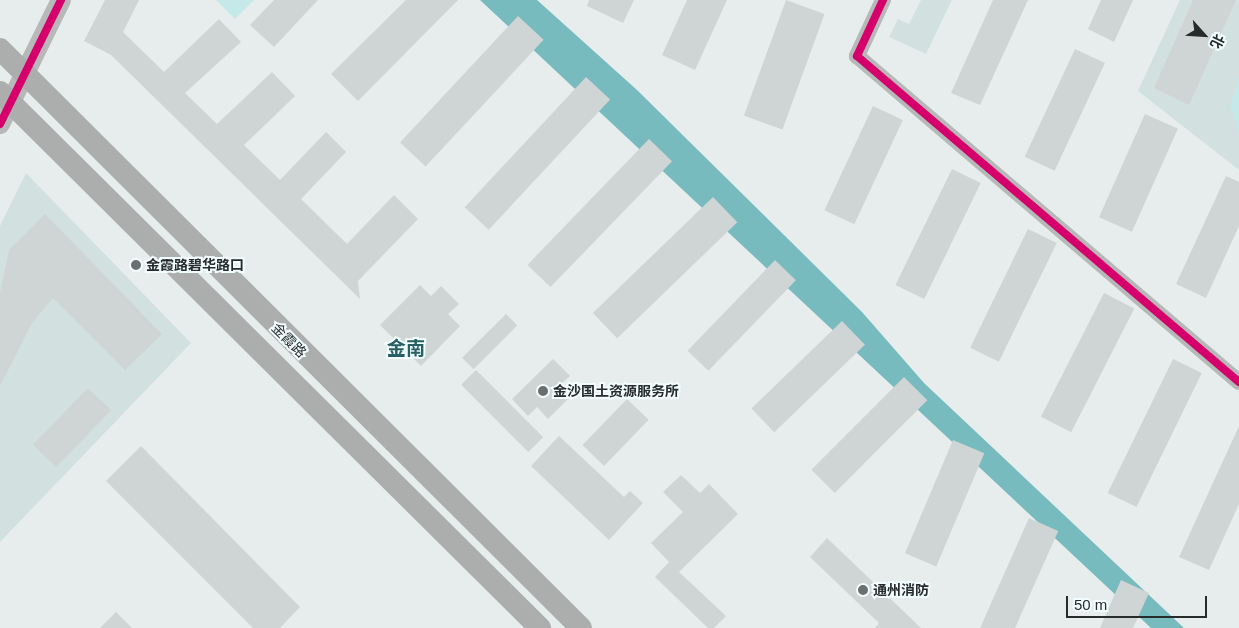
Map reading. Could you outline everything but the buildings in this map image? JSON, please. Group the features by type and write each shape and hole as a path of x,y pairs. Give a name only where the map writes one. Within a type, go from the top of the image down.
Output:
{"main road":[{"name":"金霞路","path":"0,49 581,628"},
{"name":"金霞路","path":"5,97 540,628"}],"street":[{"path":"0,124 5,97 25,73 61,0"},
{"path":"883,0 857,56 1239,382"}],"shaded area":[{"path":"216,0 254,0 235,19"},
{"path":"921,0 952,0 926,54 889,37 898,19 909,24"},
{"path":"1180,0 1239,0 1239,170 1138,91"},
{"path":"1239,77 1239,134 1230,105"},
{"path":"26,173 191,343 0,542 0,226"}],"water":[{"path":"480,0 537,0 637,90 862,312 924,383 1184,628 1151,628"}],"cycle path":[{"path":"0,124 61,0"},
{"path":"883,0 857,56 1239,382"}],"place":[{"name":"金霞路碧华路口","path":"136,265"},
{"name":"金沙国土资源服务所","path":"543,391"},
{"name":"通州消防","path":"863,590"}],"district":[{"name":"金南","path":"406,349"}]}
